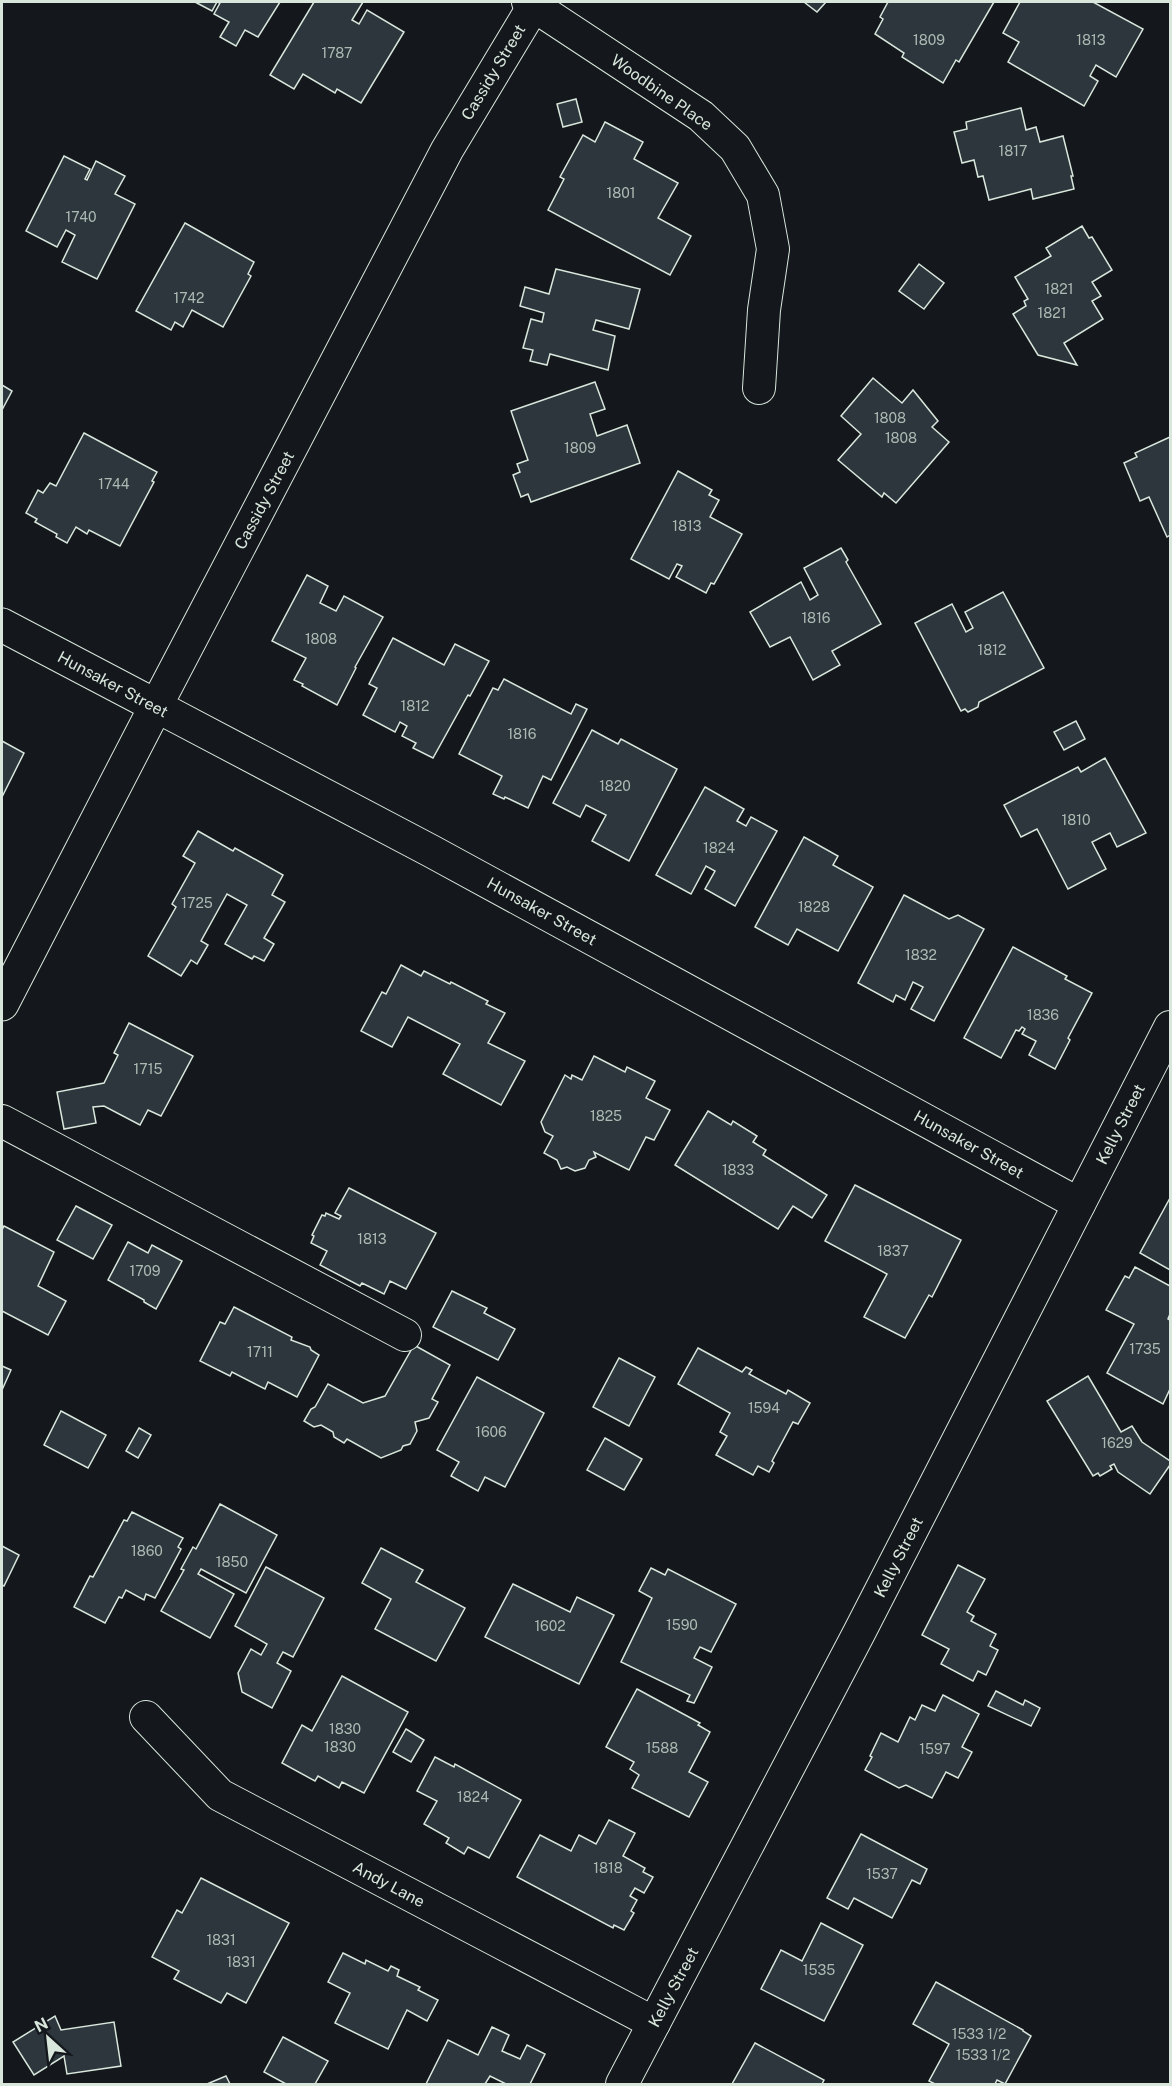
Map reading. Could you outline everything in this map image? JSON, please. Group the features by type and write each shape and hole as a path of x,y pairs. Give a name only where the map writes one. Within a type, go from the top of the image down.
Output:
{"main road":[{"name":"Hunsaker Street","path":"2,625 156,706"},
{"name":"Cassidy Street","path":"2,1004 156,706"}],"street":[{"name":"Woodbine Place","path":"532,3 701,116 735,148 763,195 773,249 764,310 759,388"},
{"name":"Cassidy Street","path":"156,706 447,150 532,3"},
{"name":"Hunsaker Street","path":"156,706 431,851 1079,1204"},
{"name":"Kelly Street","path":"622,2085 859,1633 1170,1027"},
{"path":"2,1121 405,1335"},
{"name":"Andy Lane","path":"146,1717 220,1795 654,2024"}],"building":[{"path":"195,2 217,2 212,11"},
{"path":"217,2 280,2 258,37 245,30 236,46 220,37 229,22 214,14 220,3"},
{"path":"314,2 363,2 352,20 359,24 367,10 404,32 361,103 337,89 335,93 303,74 294,89 270,75"},
{"path":"804,2 826,2 817,12"},
{"path":"888,2 994,2 959,62 956,60 943,83 902,57 904,53 875,34"},
{"path":"1020,2 1093,2 1143,29 1116,77 1096,65 1090,76 1098,81 1084,106 1008,62 1019,42 1003,33"},
{"path":"576,99 582,122 563,127 557,104"},
{"path":"1021,108 1026,130 1036,127 1040,142 1063,136 1074,189 1033,199 1031,189 989,200 983,176 978,177 974,160 962,163 954,132 967,129 966,122"},
{"path":"605,122 643,142 634,159 678,183 658,218 691,236 670,275 548,210 564,179 560,177 583,135 595,142"},
{"path":"64,156 90,169 85,179 87,180 96,161 125,176 115,194 135,204 97,279 62,262 75,235 66,230 57,247 26,231"},
{"path":"185,223 254,262 248,274 251,276 223,327 192,310 183,327 175,322 171,330 136,311"},
{"path":"1082,226 1089,238 1092,237 1112,270 1092,282 1101,296 1092,301 1103,319 1064,343 1077,365 1038,355 1013,314 1026,306 1024,301 1028,299 1015,277 1051,256 1046,248"},
{"path":"919,264 944,283 924,309 899,291"},
{"path":"556,269 640,289 629,329 596,320 593,330 615,336 608,370 550,354 547,365 530,361 533,350 523,348 531,319 542,322 544,313 520,306 525,287 549,294"},
{"path":"873,378 902,403 913,390 938,421 932,427 949,442 896,503 884,493 882,497 838,460 861,434 841,416"},
{"path":"595,382 605,409 590,414 597,436 627,425 640,463 531,502 528,494 521,497 513,475 520,472 517,464 528,460 511,411"},
{"path":"2,385 12,391 2,410"},
{"path":"84,433 157,472 120,546 89,530 87,534 76,527 67,543 56,537 57,534 35,522 37,519 26,513 38,490 43,493 50,483 56,486"},
{"path":"1170,437 1170,535 1167,537 1149,497 1140,501 1124,463 1137,457 1135,453"},
{"path":"678,471 712,490 709,495 719,500 710,517 742,534 714,584 711,583 706,593 676,577 682,566 677,564 669,579 631,559"},
{"path":"841,548 848,560 846,562 881,624 832,651 840,665 813,680 790,637 770,647 750,612 801,582 810,600 818,595 804,568"},
{"path":"307,575 328,586 320,603 336,611 344,596 383,617 337,705 294,680 306,658 272,641"},
{"path":"1003,592 1044,668 979,702 978,707 968,712 965,709 961,711 915,623 952,604 966,632 973,628 965,612"},
{"path":"393,638 444,665 455,644 489,661 433,758 413,748 416,743 402,736 407,726 400,722 395,732 363,715 377,688 369,684"},
{"path":"504,679 571,714 576,704 587,709 551,780 543,776 528,808 493,794 502,776 459,754 493,688 498,690"},
{"path":"1076,721 1085,739 1064,750 1054,732"},
{"path":"592,730 618,744 621,739 677,769 629,861 592,841 606,815 586,805 580,817 553,803"},
{"path":"2,741 24,753 2,797"},
{"path":"1105,758 1146,833 1117,847 1110,833 1092,842 1106,869 1068,889 1037,829 1021,837 1004,805 1078,767 1081,772"},
{"path":"705,787 744,809 737,821 746,826 751,817 777,831 735,906 705,889 715,871 706,866 691,894 656,875"},
{"path":"198,831 233,851 235,848 283,875 272,895 285,902 264,938 274,944 264,961 254,956 252,959 225,944 247,905 227,894 201,941 208,945 197,964 191,960 181,976 148,956 176,907 172,904 195,863 183,856"},
{"path":"804,837 838,856 833,865 873,887 838,951 797,929 788,945 755,927"},
{"path":"904,895 949,919 958,915 984,929 934,1021 911,1009 923,987 913,982 905,1000 896,995 893,1002 858,983"},
{"path":"1013,947 1067,976 1065,979 1092,993 1068,1038 1070,1040 1055,1069 1029,1055 1036,1041 1022,1034 1025,1029 1022,1027 1019,1031 1016,1030 1001,1058 964,1038"},
{"path":"401,965 421,976 424,971 450,984 451,982 488,1001 486,1004 505,1013 488,1043 525,1061 501,1105 443,1074 460,1044 408,1017 392,1047 361,1031 382,992 386,994"},
{"path":"129,1023 193,1056 161,1116 148,1110 140,1125 104,1106 93,1107 96,1123 64,1129 57,1092 104,1083 118,1055 114,1053"},
{"path":"594,1056 625,1072 627,1067 655,1081 646,1098 670,1110 654,1140 646,1137 629,1170 594,1152 596,1157 589,1160 585,1168 575,1171 567,1167 561,1169 557,1160 544,1153 553,1136 545,1132 541,1122 565,1075 571,1079 572,1075 582,1080"},
{"path":"708,1111 731,1125 733,1121 757,1136 753,1142 766,1150 763,1155 827,1195 812,1218 793,1206 778,1229 675,1165"},
{"path":"855,1185 961,1240 932,1297 929,1295 905,1338 864,1317 887,1274 825,1241"},
{"path":"349,1188 436,1233 406,1289 390,1281 384,1294 362,1283 360,1286 320,1265 327,1251 311,1243 314,1236 312,1235 322,1215 325,1216 326,1213 339,1219 341,1216 335,1213"},
{"path":"1170,1198 1170,1270 1140,1253"},
{"path":"76,1206 112,1225 93,1259 57,1240"},
{"path":"4,1226 54,1252 38,1286 66,1301 48,1335 2,1311 2,1230"},
{"path":"128,1242 148,1253 152,1245 182,1261 156,1309 108,1280"},
{"path":"1135,1267 1170,1286 1168,1319 1170,1320 1170,1389 1163,1404 1107,1373 1134,1324 1106,1310 1125,1276 1129,1278"},
{"path":"452,1291 487,1308 484,1313 515,1329 498,1360 433,1327"},
{"path":"234,1307 292,1337 291,1340 310,1347 319,1355 297,1397 268,1382 265,1389 232,1372 230,1376 200,1361 220,1322 225,1324"},
{"path":"414,1345 450,1365 432,1399 438,1402 429,1418 415,1422 417,1431 410,1444 381,1458 347,1439 344,1443 334,1437 333,1432 321,1425 314,1427 304,1421 328,1384 363,1403 385,1396"},
{"path":"698,1348 742,1372 746,1367 752,1370 749,1374 786,1394 788,1390 810,1403 798,1424 793,1422 772,1461 774,1463 769,1472 758,1466 753,1475 716,1455 727,1436 720,1432 730,1413 678,1384"},
{"path":"619,1358 655,1377 629,1426 593,1407"},
{"path":"2,1366 11,1370 2,1390"},
{"path":"1088,1376 1121,1432 1132,1426 1142,1442 1170,1461 1170,1465 1150,1494 1118,1472 1114,1464 1110,1466 1112,1469 1100,1476 1098,1473 1093,1476 1047,1401"},
{"path":"477,1377 544,1413 505,1487 485,1477 478,1491 451,1476 459,1462 437,1450"},
{"path":"61,1411 106,1435 88,1468 44,1445"},
{"path":"139,1428 151,1435 138,1458 126,1451"},
{"path":"605,1438 642,1459 624,1490 587,1470"},
{"path":"220,1504 277,1535 246,1593 201,1569 198,1574 234,1594 210,1638 161,1611 184,1570 181,1569 193,1547 196,1549"},
{"path":"132,1512 183,1538 178,1547 181,1549 155,1598 146,1594 144,1600 126,1590 122,1598 119,1597 105,1623 74,1607 124,1520 127,1521"},
{"path":"2,1546 19,1555 4,1586 2,1585"},
{"path":"381,1548 423,1570 416,1582 465,1608 436,1661 375,1629 391,1599 362,1583"},
{"path":"958,1565 985,1579 967,1612 974,1616 971,1621 996,1634 990,1646 998,1650 986,1675 978,1671 973,1681 941,1664 949,1649 922,1635"},
{"path":"266,1567 324,1598 293,1657 283,1652 277,1663 291,1671 272,1708 242,1692 238,1673 251,1649 261,1655 267,1644 235,1626"},
{"path":"651,1568 665,1575 668,1569 736,1604 711,1652 700,1647 694,1658 712,1667 694,1703 687,1701 690,1695 621,1662 652,1598 639,1591"},
{"path":"513,1584 570,1612 577,1597 614,1615 579,1684 485,1637"},
{"path":"342,1676 408,1712 364,1793 342,1782 339,1788 318,1776 315,1781 282,1763 302,1725 312,1731"},
{"path":"637,1689 700,1723 698,1725 710,1732 689,1772 708,1782 689,1817 632,1788 639,1775 630,1769 634,1762 606,1747"},
{"path":"996,1691 1023,1705 1025,1700 1040,1708 1031,1726 988,1706"},
{"path":"943,1695 979,1714 962,1747 972,1752 958,1778 946,1772 932,1798 906,1785 899,1788 865,1770 881,1733 898,1742 910,1717 915,1720 922,1705 935,1711"},
{"path":"406,1729 424,1740 411,1762 393,1752"},
{"path":"435,1757 454,1767 455,1764 521,1800 489,1858 468,1847 464,1854 446,1843 449,1838 424,1824 437,1801 417,1791"},
{"path":"609,1820 635,1833 623,1856 645,1868 643,1872 653,1877 644,1893 635,1888 630,1896 637,1900 631,1911 634,1913 624,1930 614,1925 613,1928 517,1877 540,1835 571,1851 579,1835 596,1844"},
{"path":"861,1834 927,1869 920,1884 912,1880 892,1918 854,1898 848,1909 827,1898"},
{"path":"201,1878 289,1923 246,2003 227,1993 221,2003 174,1979 179,1971 152,1957 177,1910 182,1913"},
{"path":"821,1923 863,1945 824,2021 761,1989 781,1950 802,1961"},
{"path":"343,1953 365,1964 366,1960 388,1971 391,1966 399,1970 397,1976 420,1987 418,1990 438,2000 427,2021 407,2010 388,2049 335,2023 350,1993 328,1982"},
{"path":"936,1982 1031,2036 1005,2084 997,2080 995,2084 935,2084 929,2081 949,2044 913,2024"},
{"path":"55,2016 61,2030 114,2022 121,2066 67,2074 64,2056 34,2075 13,2042"},
{"path":"492,2027 509,2035 502,2051 520,2059 527,2045 545,2054 530,2084 506,2084 490,2076 485,2084 426,2084 448,2040 478,2055"},
{"path":"283,2037 328,2061 315,2084 286,2084 264,2072"},
{"path":"755,2043 824,2080 822,2084 732,2084"},
{"path":"226,2076 230,2084 207,2084"}]}
